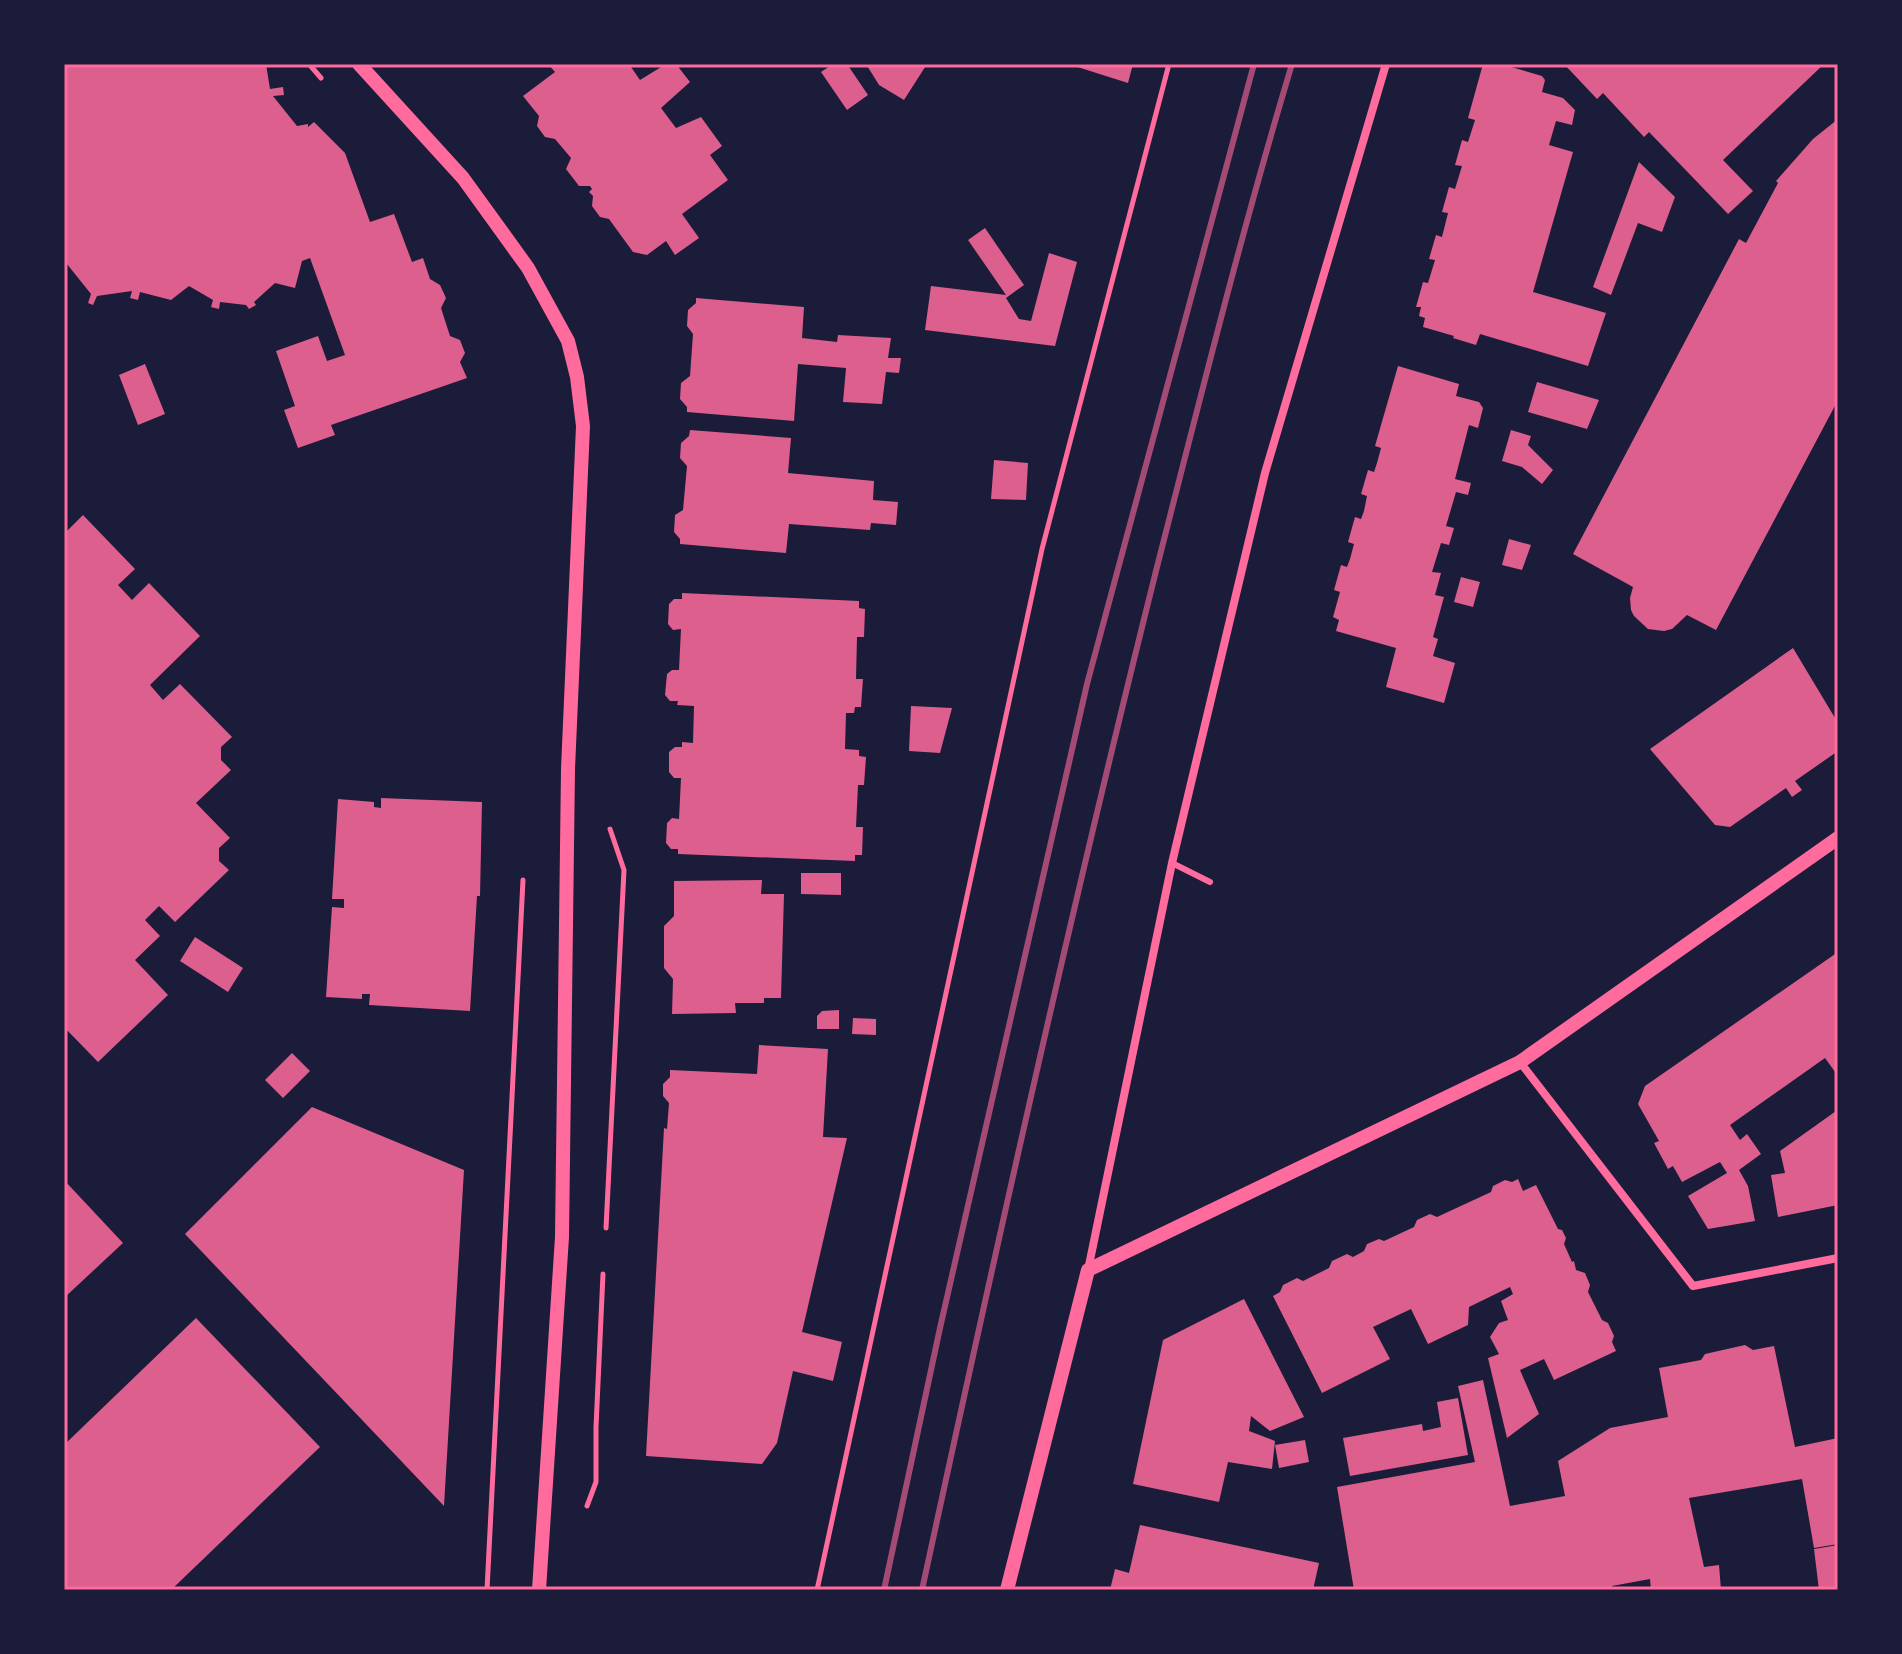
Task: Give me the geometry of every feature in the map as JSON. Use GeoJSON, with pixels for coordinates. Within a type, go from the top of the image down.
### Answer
{"type":"FeatureCollection","features":[{"type":"Feature","properties":{"kind":"street"},"geometry":{"type":"LineString","coordinates":[[359,64],[455,168],[528,268],[568,341],[581,401],[583,426],[568,769],[562,1237],[539,1590]]}},
{"type":"Feature","properties":{"kind":"street"},"geometry":{"type":"LineString","coordinates":[[1007,1590],[1088,1270],[1172,863],[1265,473],[1386,64]]}},
{"type":"Feature","properties":{"kind":"street"},"geometry":{"type":"LineString","coordinates":[[1088,1270],[1520,1062],[1838,838]]}},
{"type":"Feature","properties":{"kind":"street"},"geometry":{"type":"LineString","coordinates":[[1520,1062],[1693,1286],[1838,1258]]}},
{"type":"Feature","properties":{"kind":"lane"},"geometry":{"type":"LineString","coordinates":[[1172,863],[1210,882]]}},
{"type":"Feature","properties":{"kind":"path"},"geometry":{"type":"LineString","coordinates":[[309,64],[331,90]]}},
{"type":"Feature","properties":{"kind":"path"},"geometry":{"type":"LineString","coordinates":[[817,1590],[1042,549],[1169,64]]}},
{"type":"Feature","properties":{"kind":"path"},"geometry":{"type":"LineString","coordinates":[[487,1590],[523,874]]}},
{"type":"Feature","properties":{"kind":"building"},"geometry":{"type":"Polygon","coordinates":[[[64,64],[266,64],[270,89],[283,87],[284,95],[273,96],[297,126],[308,124],[308,127],[314,122],[345,153],[370,222],[394,214],[412,262],[423,258],[430,279],[440,285],[446,298],[441,308],[450,336],[460,340],[465,353],[460,362],[467,378],[331,425],[335,435],[298,448],[284,410],[295,406],[276,351],[318,336],[327,361],[345,355],[310,258],[302,261],[295,288],[275,283],[249,309],[246,305],[220,302],[219,309],[211,307],[213,300],[189,286],[171,300],[140,292],[138,300],[130,298],[132,291],[97,296],[93,305],[88,303],[91,294],[67,264],[64,270],[64,64]]]}},
{"type":"Feature","properties":{"kind":"building"},"geometry":{"type":"Polygon","coordinates":[[[548,64],[629,64],[640,80],[666,64],[676,64],[690,82],[661,108],[676,128],[701,117],[722,146],[710,155],[728,180],[682,214],[699,238],[675,255],[666,241],[647,255],[633,252],[609,219],[600,217],[592,206],[593,196],[589,192],[592,189],[590,186],[579,186],[566,169],[571,158],[555,139],[545,137],[537,126],[539,116],[523,96],[555,72],[548,64]]]}},
{"type":"Feature","properties":{"kind":"building"},"geometry":{"type":"Polygon","coordinates":[[[833,64],[847,64],[868,95],[847,110],[821,72],[833,64]]]}},
{"type":"Feature","properties":{"kind":"building"},"geometry":{"type":"Polygon","coordinates":[[[866,64],[927,64],[904,100],[879,85],[866,64]]]}},
{"type":"Feature","properties":{"kind":"building"},"geometry":{"type":"Polygon","coordinates":[[[1068,64],[1133,64],[1128,83],[1068,64]]]}},
{"type":"Feature","properties":{"kind":"building"},"geometry":{"type":"Polygon","coordinates":[[[1483,64],[1501,64],[1542,76],[1545,80],[1542,92],[1563,98],[1575,110],[1572,125],[1556,121],[1549,145],[1573,152],[1533,292],[1606,313],[1588,366],[1480,334],[1476,345],[1423,327],[1425,318],[1419,316],[1421,307],[1416,307],[1423,282],[1428,283],[1435,260],[1429,259],[1436,235],[1442,237],[1448,213],[1442,212],[1449,187],[1455,189],[1462,166],[1455,165],[1462,140],[1468,142],[1475,120],[1468,118],[1483,64]]]}},
{"type":"Feature","properties":{"kind":"building"},"geometry":{"type":"Polygon","coordinates":[[[1564,64],[1824,64],[1723,160],[1753,191],[1728,214],[1649,132],[1644,137],[1603,93],[1597,99],[1564,64]]]}},
{"type":"Feature","properties":{"kind":"building"},"geometry":{"type":"Polygon","coordinates":[[[1838,119],[1838,400],[1716,630],[1687,615],[1672,629],[1648,629],[1631,610],[1633,587],[1573,554],[1739,239],[1746,243],[1778,183],[1776,181],[1813,139],[1838,119]]]}},
{"type":"Feature","properties":{"kind":"building"},"geometry":{"type":"Polygon","coordinates":[[[1639,162],[1675,197],[1662,232],[1638,223],[1611,295],[1593,287],[1639,162]]]}},
{"type":"Feature","properties":{"kind":"building"},"geometry":{"type":"Polygon","coordinates":[[[985,228],[1024,285],[1006,298],[1019,319],[1031,321],[1049,253],[1077,262],[1055,346],[925,330],[931,286],[1006,295],[968,240],[985,228]]]}},
{"type":"Feature","properties":{"kind":"building"},"geometry":{"type":"Polygon","coordinates":[[[696,298],[804,307],[802,338],[837,342],[838,335],[891,338],[888,358],[901,358],[899,373],[886,372],[882,404],[843,402],[846,368],[798,364],[794,421],[687,412],[680,399],[681,383],[690,376],[693,334],[687,326],[688,310],[696,303],[696,298]]]}},
{"type":"Feature","properties":{"kind":"building"},"geometry":{"type":"Polygon","coordinates":[[[145,364],[165,414],[138,425],[119,375],[145,364]]]}},
{"type":"Feature","properties":{"kind":"building"},"geometry":{"type":"Polygon","coordinates":[[[1398,366],[1459,384],[1456,396],[1479,402],[1483,408],[1478,428],[1469,425],[1455,479],[1471,483],[1468,495],[1456,492],[1446,526],[1454,528],[1449,545],[1441,543],[1432,572],[1441,573],[1435,595],[1444,597],[1433,637],[1438,639],[1433,656],[1455,663],[1444,703],[1386,687],[1396,648],[1336,631],[1339,620],[1333,617],[1340,592],[1334,590],[1341,565],[1347,567],[1350,559],[1354,544],[1348,542],[1355,517],[1361,519],[1364,511],[1367,496],[1361,494],[1368,470],[1374,472],[1377,463],[1381,448],[1375,446],[1398,366]]]}},
{"type":"Feature","properties":{"kind":"building"},"geometry":{"type":"Polygon","coordinates":[[[1537,382],[1599,400],[1587,429],[1528,412],[1537,382]]]}},
{"type":"Feature","properties":{"kind":"building"},"geometry":{"type":"Polygon","coordinates":[[[690,430],[791,438],[788,473],[874,481],[873,500],[898,502],[896,525],[871,523],[870,530],[789,524],[786,553],[680,544],[674,532],[675,515],[683,510],[687,466],[680,458],[681,443],[689,436],[690,430]]]}},
{"type":"Feature","properties":{"kind":"building"},"geometry":{"type":"Polygon","coordinates":[[[1511,430],[1531,436],[1528,445],[1553,470],[1542,484],[1522,467],[1502,461],[1511,430]]]}},
{"type":"Feature","properties":{"kind":"building"},"geometry":{"type":"Polygon","coordinates":[[[994,460],[1028,463],[1026,500],[991,499],[994,460]]]}},
{"type":"Feature","properties":{"kind":"building"},"geometry":{"type":"Polygon","coordinates":[[[83,515],[135,569],[118,585],[132,600],[149,583],[200,636],[150,685],[163,700],[180,684],[232,737],[221,747],[221,760],[231,770],[196,803],[230,838],[219,848],[219,861],[229,870],[175,922],[159,906],[145,920],[160,936],[135,960],[168,995],[98,1062],[64,1027],[64,534],[83,515]]]}},
{"type":"Feature","properties":{"kind":"building"},"geometry":{"type":"Polygon","coordinates":[[[1509,539],[1531,545],[1522,570],[1502,565],[1509,539]]]}},
{"type":"Feature","properties":{"kind":"building"},"geometry":{"type":"Polygon","coordinates":[[[1461,577],[1480,582],[1473,607],[1454,602],[1461,577]]]}},
{"type":"Feature","properties":{"kind":"building"},"geometry":{"type":"Polygon","coordinates":[[[682,593],[859,601],[859,608],[865,609],[864,637],[857,637],[856,679],[863,679],[861,707],[855,707],[854,713],[846,713],[845,749],[859,750],[859,756],[866,757],[864,785],[858,785],[856,827],[863,827],[862,855],[855,855],[855,861],[678,854],[678,849],[671,849],[666,843],[667,823],[672,818],[679,819],[681,778],[674,778],[669,772],[669,752],[675,747],[682,747],[682,742],[693,743],[694,706],[677,705],[678,701],[670,701],[665,695],[667,674],[679,670],[681,629],[673,630],[668,624],[669,604],[674,599],[682,599],[682,593]]]}},
{"type":"Feature","properties":{"kind":"building"},"geometry":{"type":"Polygon","coordinates":[[[1793,648],[1838,723],[1838,751],[1795,781],[1802,790],[1792,797],[1786,788],[1730,827],[1715,825],[1650,749],[1793,648]]]}},
{"type":"Feature","properties":{"kind":"building"},"geometry":{"type":"Polygon","coordinates":[[[911,706],[952,708],[940,753],[909,751],[911,706]]]}},
{"type":"Feature","properties":{"kind":"building"},"geometry":{"type":"Polygon","coordinates":[[[381,798],[482,802],[480,896],[477,896],[470,1011],[369,1005],[370,994],[362,994],[362,999],[326,997],[332,907],[344,908],[344,899],[332,899],[338,799],[374,802],[374,807],[381,808],[381,798]]]}},
{"type":"Feature","properties":{"kind":"building"},"geometry":{"type":"Polygon","coordinates":[[[801,873],[841,873],[841,895],[801,894],[801,873]]]}},
{"type":"Feature","properties":{"kind":"building"},"geometry":{"type":"Polygon","coordinates":[[[762,880],[761,894],[784,894],[781,998],[764,998],[764,1003],[735,1003],[736,1013],[672,1014],[673,979],[664,968],[664,926],[674,916],[674,881],[762,880]]]}},
{"type":"Feature","properties":{"kind":"building"},"geometry":{"type":"Polygon","coordinates":[[[195,937],[243,968],[228,992],[180,961],[195,937]]]}},
{"type":"Feature","properties":{"kind":"building"},"geometry":{"type":"Polygon","coordinates":[[[1838,952],[1838,1076],[1825,1058],[1730,1125],[1740,1140],[1747,1134],[1761,1154],[1739,1170],[1748,1186],[1755,1221],[1708,1229],[1688,1196],[1727,1173],[1720,1162],[1682,1182],[1673,1166],[1668,1169],[1654,1143],[1659,1141],[1638,1104],[1645,1086],[1838,952]]]}},
{"type":"Feature","properties":{"kind":"building"},"geometry":{"type":"Polygon","coordinates":[[[839,1010],[839,1029],[817,1029],[817,1016],[822,1011],[839,1010]]]}},
{"type":"Feature","properties":{"kind":"building"},"geometry":{"type":"Polygon","coordinates":[[[853,1018],[876,1019],[876,1035],[852,1034],[853,1018]]]}},
{"type":"Feature","properties":{"kind":"building"},"geometry":{"type":"Polygon","coordinates":[[[759,1045],[828,1049],[823,1137],[847,1138],[802,1332],[842,1342],[833,1381],[793,1371],[777,1443],[762,1464],[646,1456],[664,1128],[667,1129],[669,1103],[663,1096],[663,1084],[670,1077],[670,1070],[757,1074],[759,1045]]]}},
{"type":"Feature","properties":{"kind":"building"},"geometry":{"type":"Polygon","coordinates":[[[292,1053],[310,1071],[283,1098],[265,1080],[292,1053]]]}},
{"type":"Feature","properties":{"kind":"building"},"geometry":{"type":"Polygon","coordinates":[[[312,1107],[464,1170],[444,1506],[185,1234],[312,1107]]]}},
{"type":"Feature","properties":{"kind":"building"},"geometry":{"type":"Polygon","coordinates":[[[1836,1111],[1838,1205],[1778,1217],[1771,1175],[1785,1173],[1780,1151],[1836,1111]]]}},
{"type":"Feature","properties":{"kind":"building"},"geometry":{"type":"Polygon","coordinates":[[[1518,1179],[1523,1191],[1536,1185],[1558,1229],[1562,1230],[1572,1262],[1576,1270],[1585,1273],[1590,1285],[1588,1292],[1614,1336],[1612,1342],[1616,1351],[1554,1380],[1544,1359],[1520,1370],[1539,1414],[1507,1438],[1488,1358],[1499,1354],[1490,1337],[1499,1323],[1508,1320],[1501,1301],[1513,1294],[1510,1287],[1469,1307],[1468,1325],[1428,1344],[1411,1309],[1373,1327],[1390,1359],[1322,1393],[1273,1296],[1280,1292],[1283,1285],[1297,1278],[1303,1281],[1329,1268],[1332,1261],[1347,1254],[1353,1257],[1364,1251],[1367,1244],[1379,1239],[1384,1241],[1414,1227],[1417,1220],[1430,1214],[1437,1217],[1491,1192],[1493,1186],[1505,1180],[1512,1182],[1518,1179]]]}},
{"type":"Feature","properties":{"kind":"building"},"geometry":{"type":"Polygon","coordinates":[[[64,1180],[123,1243],[64,1298],[64,1180]]]}},
{"type":"Feature","properties":{"kind":"building"},"geometry":{"type":"Polygon","coordinates":[[[1244,1299],[1304,1417],[1270,1431],[1251,1416],[1249,1431],[1275,1441],[1272,1469],[1228,1462],[1219,1502],[1133,1484],[1163,1340],[1244,1299]]]}},
{"type":"Feature","properties":{"kind":"building"},"geometry":{"type":"Polygon","coordinates":[[[196,1318],[320,1447],[171,1590],[64,1590],[64,1445],[196,1318]]]}},
{"type":"Feature","properties":{"kind":"building"},"geometry":{"type":"Polygon","coordinates":[[[1745,1345],[1753,1350],[1774,1346],[1795,1447],[1838,1438],[1838,1544],[1814,1548],[1802,1479],[1689,1498],[1704,1567],[1719,1565],[1721,1590],[1651,1590],[1650,1579],[1612,1586],[1612,1590],[1354,1590],[1337,1487],[1475,1462],[1458,1386],[1483,1380],[1510,1506],[1565,1496],[1558,1461],[1610,1428],[1668,1417],[1659,1368],[1701,1360],[1705,1354],[1745,1345]]]}},
{"type":"Feature","properties":{"kind":"building"},"geometry":{"type":"Polygon","coordinates":[[[1458,1398],[1468,1455],[1350,1476],[1343,1438],[1422,1424],[1423,1431],[1441,1427],[1437,1402],[1458,1398]]]}},
{"type":"Feature","properties":{"kind":"building"},"geometry":{"type":"Polygon","coordinates":[[[1305,1440],[1309,1462],[1279,1468],[1275,1445],[1305,1440]]]}},
{"type":"Feature","properties":{"kind":"building"},"geometry":{"type":"Polygon","coordinates":[[[1140,1525],[1319,1563],[1313,1590],[1110,1590],[1115,1569],[1129,1573],[1140,1525]]]}},
{"type":"Feature","properties":{"kind":"building"},"geometry":{"type":"Polygon","coordinates":[[[1838,1545],[1838,1590],[1819,1590],[1814,1549],[1838,1545]]]}},
{"type":"Feature","properties":{"kind":"railway"},"geometry":{"type":"LineString","coordinates":[[884,1590],[940,1328],[1087,684],[1254,64]]}},
{"type":"Feature","properties":{"kind":"railway"},"geometry":{"type":"LineString","coordinates":[[922,1590],[1035,1077],[1126,694],[1222,315],[1292,64]]}}]}
